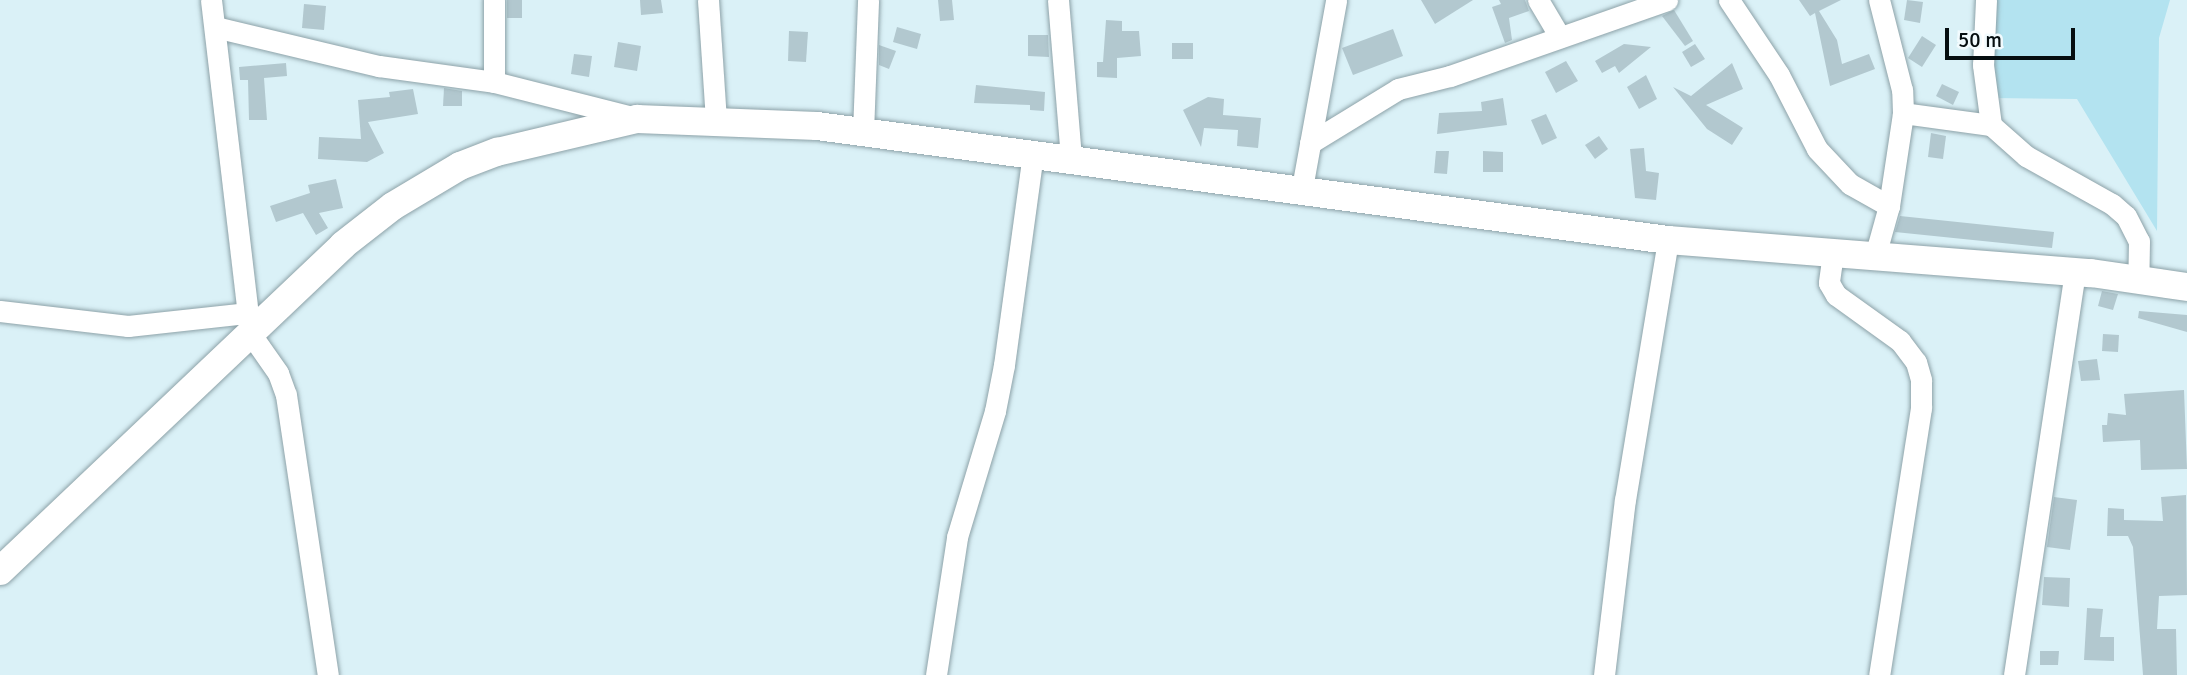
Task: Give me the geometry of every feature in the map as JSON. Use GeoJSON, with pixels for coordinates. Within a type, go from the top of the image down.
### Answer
{"type":"FeatureCollection","features":[{"type":"Feature","properties":{"kind":"street"},"geometry":{"type":"LineString","coordinates":[[211,0],[249,323],[278,373],[286,395],[328,675]]}},
{"type":"Feature","properties":{"kind":"street"},"geometry":{"type":"LineString","coordinates":[[494,82],[495,0]]}},
{"type":"Feature","properties":{"kind":"street"},"geometry":{"type":"LineString","coordinates":[[708,0],[716,120]]}},
{"type":"Feature","properties":{"kind":"street"},"geometry":{"type":"LineString","coordinates":[[863,132],[869,0]]}},
{"type":"Feature","properties":{"kind":"street"},"geometry":{"type":"LineString","coordinates":[[1058,0],[1071,158]]}},
{"type":"Feature","properties":{"kind":"street"},"geometry":{"type":"LineString","coordinates":[[1302,188],[1336,0]]}},
{"type":"Feature","properties":{"kind":"street"},"geometry":{"type":"LineString","coordinates":[[1538,0],[1560,37]]}},
{"type":"Feature","properties":{"kind":"street"},"geometry":{"type":"LineString","coordinates":[[1310,143],[1398,89],[1667,0]]}},
{"type":"Feature","properties":{"kind":"street"},"geometry":{"type":"LineString","coordinates":[[1729,0],[1779,75],[1817,149],[1850,184],[1889,206]]}},
{"type":"Feature","properties":{"kind":"street"},"geometry":{"type":"LineString","coordinates":[[1875,256],[1889,206],[1903,113],[1900,80],[1879,0]]}},
{"type":"Feature","properties":{"kind":"street"},"geometry":{"type":"LineString","coordinates":[[1986,0],[1983,65],[1991,125]]}},
{"type":"Feature","properties":{"kind":"street"},"geometry":{"type":"LineString","coordinates":[[215,27],[379,66],[494,82],[637,119]]}},
{"type":"Feature","properties":{"kind":"street"},"geometry":{"type":"LineString","coordinates":[[1903,113],[1991,125],[2026,156],[2112,204],[2126,216],[2139,241],[2138,280]]}},
{"type":"Feature","properties":{"kind":"street"},"geometry":{"type":"LineString","coordinates":[[0,571],[249,323],[393,206],[460,166],[539,140],[637,119],[716,120],[863,132],[1302,188],[1668,240],[2075,272],[2187,287]]}},
{"type":"Feature","properties":{"kind":"street"},"geometry":{"type":"LineString","coordinates":[[936,675],[957,537],[995,411],[1004,365],[1033,154]]}},
{"type":"Feature","properties":{"kind":"street"},"geometry":{"type":"LineString","coordinates":[[1604,675],[1625,500],[1668,240]]}},
{"type":"Feature","properties":{"kind":"street"},"geometry":{"type":"LineString","coordinates":[[1833,253],[1829,283],[1836,295],[1900,341],[1916,362],[1921,380],[1921,408],[1879,675]]}},
{"type":"Feature","properties":{"kind":"street"},"geometry":{"type":"LineString","coordinates":[[2014,675],[2075,272]]}},
{"type":"Feature","properties":{"kind":"street"},"geometry":{"type":"LineString","coordinates":[[0,312],[128,326],[249,323]]}},
{"type":"Feature","properties":{"kind":"shaded area"},"geometry":{"type":"Polygon","coordinates":[[[1997,0],[2170,0],[2159,38],[2157,231],[2077,99],[1992,98],[1991,39],[1997,0]]]}},
{"type":"Feature","properties":{"kind":"building"},"geometry":{"type":"Polygon","coordinates":[[[507,0],[522,0],[522,18],[507,18],[507,0]]]}},
{"type":"Feature","properties":{"kind":"building"},"geometry":{"type":"Polygon","coordinates":[[[640,0],[661,0],[663,13],[641,15],[640,0]]]}},
{"type":"Feature","properties":{"kind":"building"},"geometry":{"type":"Polygon","coordinates":[[[938,0],[952,0],[954,20],[940,21],[938,0]]]}},
{"type":"Feature","properties":{"kind":"building"},"geometry":{"type":"Polygon","coordinates":[[[1421,0],[1473,0],[1435,24],[1421,0]]]}},
{"type":"Feature","properties":{"kind":"building"},"geometry":{"type":"Polygon","coordinates":[[[1499,0],[1525,0],[1529,11],[1509,18],[1512,40],[1505,43],[1492,7],[1501,4],[1499,0]]]}},
{"type":"Feature","properties":{"kind":"building"},"geometry":{"type":"Polygon","coordinates":[[[1799,0],[1841,0],[1819,11],[1837,40],[1842,64],[1869,54],[1875,69],[1830,86],[1815,13],[1810,16],[1799,0]]]}},
{"type":"Feature","properties":{"kind":"building"},"geometry":{"type":"Polygon","coordinates":[[[1907,0],[1923,2],[1920,23],[1904,20],[1907,0]]]}},
{"type":"Feature","properties":{"kind":"building"},"geometry":{"type":"Polygon","coordinates":[[[304,4],[326,6],[324,30],[302,28],[304,4]]]}},
{"type":"Feature","properties":{"kind":"building"},"geometry":{"type":"Polygon","coordinates":[[[1674,10],[1693,41],[1685,46],[1662,16],[1674,10]]]}},
{"type":"Feature","properties":{"kind":"building"},"geometry":{"type":"Polygon","coordinates":[[[1106,20],[1122,21],[1122,31],[1139,31],[1141,56],[1117,58],[1117,78],[1097,77],[1097,62],[1103,62],[1106,20]]]}},
{"type":"Feature","properties":{"kind":"building"},"geometry":{"type":"Polygon","coordinates":[[[897,27],[921,34],[917,49],[893,42],[897,27]]]}},
{"type":"Feature","properties":{"kind":"building"},"geometry":{"type":"Polygon","coordinates":[[[1393,29],[1403,56],[1353,75],[1342,48],[1393,29]]]}},
{"type":"Feature","properties":{"kind":"building"},"geometry":{"type":"Polygon","coordinates":[[[789,31],[808,32],[806,62],[788,61],[789,31]]]}},
{"type":"Feature","properties":{"kind":"building"},"geometry":{"type":"Polygon","coordinates":[[[1028,35],[1048,35],[1049,57],[1028,56],[1028,35]]]}},
{"type":"Feature","properties":{"kind":"building"},"geometry":{"type":"Polygon","coordinates":[[[1922,36],[1936,45],[1922,67],[1908,58],[1922,36]]]}},
{"type":"Feature","properties":{"kind":"building"},"geometry":{"type":"Polygon","coordinates":[[[618,42],[641,46],[637,71],[614,67],[618,42]]]}},
{"type":"Feature","properties":{"kind":"building"},"geometry":{"type":"Polygon","coordinates":[[[1172,43],[1193,43],[1193,59],[1172,59],[1172,43]]]}},
{"type":"Feature","properties":{"kind":"building"},"geometry":{"type":"Polygon","coordinates":[[[1624,44],[1651,47],[1619,73],[1615,66],[1602,73],[1595,61],[1624,44]]]}},
{"type":"Feature","properties":{"kind":"building"},"geometry":{"type":"Polygon","coordinates":[[[1695,44],[1705,59],[1691,67],[1682,52],[1695,44]]]}},
{"type":"Feature","properties":{"kind":"building"},"geometry":{"type":"Polygon","coordinates":[[[879,45],[896,51],[889,69],[879,65],[879,45]]]}},
{"type":"Feature","properties":{"kind":"building"},"geometry":{"type":"Polygon","coordinates":[[[574,54],[592,56],[589,77],[571,74],[574,54]]]}},
{"type":"Feature","properties":{"kind":"building"},"geometry":{"type":"Polygon","coordinates":[[[1566,61],[1578,81],[1556,93],[1545,72],[1566,61]]]}},
{"type":"Feature","properties":{"kind":"building"},"geometry":{"type":"Polygon","coordinates":[[[286,63],[287,76],[264,78],[267,120],[249,120],[248,80],[240,80],[239,67],[286,63]]]}},
{"type":"Feature","properties":{"kind":"building"},"geometry":{"type":"Polygon","coordinates":[[[1732,63],[1743,89],[1706,105],[1743,128],[1732,145],[1707,129],[1673,87],[1691,96],[1732,63]]]}},
{"type":"Feature","properties":{"kind":"building"},"geometry":{"type":"Polygon","coordinates":[[[1646,75],[1657,99],[1639,109],[1627,87],[1646,75]]]}},
{"type":"Feature","properties":{"kind":"building"},"geometry":{"type":"Polygon","coordinates":[[[1942,84],[1959,92],[1953,105],[1936,96],[1942,84]]]}},
{"type":"Feature","properties":{"kind":"building"},"geometry":{"type":"Polygon","coordinates":[[[976,85],[1045,92],[1044,111],[1030,110],[1030,105],[974,103],[976,85]]]}},
{"type":"Feature","properties":{"kind":"building"},"geometry":{"type":"Polygon","coordinates":[[[444,88],[462,91],[462,106],[443,106],[444,88]]]}},
{"type":"Feature","properties":{"kind":"building"},"geometry":{"type":"Polygon","coordinates":[[[413,89],[418,114],[368,122],[384,153],[367,162],[318,159],[319,137],[361,139],[358,100],[390,97],[389,92],[413,89]]]}},
{"type":"Feature","properties":{"kind":"building"},"geometry":{"type":"Polygon","coordinates":[[[1208,97],[1224,99],[1223,115],[1261,118],[1258,148],[1237,146],[1238,130],[1204,128],[1201,147],[1183,110],[1208,97]]]}},
{"type":"Feature","properties":{"kind":"building"},"geometry":{"type":"Polygon","coordinates":[[[1503,98],[1507,125],[1437,134],[1439,113],[1482,111],[1481,102],[1503,98]]]}},
{"type":"Feature","properties":{"kind":"building"},"geometry":{"type":"Polygon","coordinates":[[[1546,114],[1557,138],[1542,145],[1531,120],[1546,114]]]}},
{"type":"Feature","properties":{"kind":"building"},"geometry":{"type":"Polygon","coordinates":[[[1931,133],[1946,136],[1943,159],[1928,157],[1931,133]]]}},
{"type":"Feature","properties":{"kind":"building"},"geometry":{"type":"Polygon","coordinates":[[[1599,136],[1608,149],[1595,159],[1585,145],[1599,136]]]}},
{"type":"Feature","properties":{"kind":"building"},"geometry":{"type":"Polygon","coordinates":[[[1644,148],[1646,171],[1659,173],[1656,200],[1635,198],[1630,149],[1644,148]]]}},
{"type":"Feature","properties":{"kind":"building"},"geometry":{"type":"Polygon","coordinates":[[[1436,151],[1449,151],[1447,174],[1434,173],[1436,151]]]}},
{"type":"Feature","properties":{"kind":"building"},"geometry":{"type":"Polygon","coordinates":[[[1483,151],[1503,152],[1503,172],[1483,172],[1483,151]]]}},
{"type":"Feature","properties":{"kind":"building"},"geometry":{"type":"Polygon","coordinates":[[[336,179],[343,208],[319,213],[328,228],[316,235],[303,213],[276,222],[270,206],[310,193],[308,185],[336,179]]]}},
{"type":"Feature","properties":{"kind":"building"},"geometry":{"type":"Polygon","coordinates":[[[1900,216],[2054,232],[2052,248],[1895,232],[1900,216]]]}},
{"type":"Feature","properties":{"kind":"building"},"geometry":{"type":"Polygon","coordinates":[[[2102,291],[2118,294],[2113,310],[2098,306],[2102,291]]]}},
{"type":"Feature","properties":{"kind":"building"},"geometry":{"type":"Polygon","coordinates":[[[2139,311],[2187,315],[2187,332],[2138,318],[2139,311]]]}},
{"type":"Feature","properties":{"kind":"building"},"geometry":{"type":"Polygon","coordinates":[[[2103,334],[2119,335],[2118,352],[2102,351],[2103,334]]]}},
{"type":"Feature","properties":{"kind":"building"},"geometry":{"type":"Polygon","coordinates":[[[2097,359],[2100,380],[2081,381],[2078,361],[2097,359]]]}},
{"type":"Feature","properties":{"kind":"building"},"geometry":{"type":"Polygon","coordinates":[[[2184,390],[2187,469],[2141,470],[2140,440],[2103,442],[2102,425],[2107,425],[2108,413],[2126,415],[2124,394],[2184,390]]]}},
{"type":"Feature","properties":{"kind":"building"},"geometry":{"type":"Polygon","coordinates":[[[2186,495],[2187,595],[2159,596],[2157,629],[2176,629],[2177,675],[2143,675],[2133,547],[2128,536],[2107,536],[2108,508],[2124,509],[2124,520],[2163,521],[2161,497],[2186,495]]]}},
{"type":"Feature","properties":{"kind":"building"},"geometry":{"type":"Polygon","coordinates":[[[2054,497],[2077,500],[2070,550],[2047,547],[2054,497]]]}},
{"type":"Feature","properties":{"kind":"building"},"geometry":{"type":"Polygon","coordinates":[[[2044,577],[2070,578],[2069,607],[2042,605],[2044,577]]]}},
{"type":"Feature","properties":{"kind":"building"},"geometry":{"type":"Polygon","coordinates":[[[2087,608],[2103,609],[2100,637],[2114,637],[2114,661],[2084,660],[2087,608]]]}},
{"type":"Feature","properties":{"kind":"building"},"geometry":{"type":"Polygon","coordinates":[[[2040,651],[2059,651],[2058,665],[2040,665],[2040,651]]]}}]}
